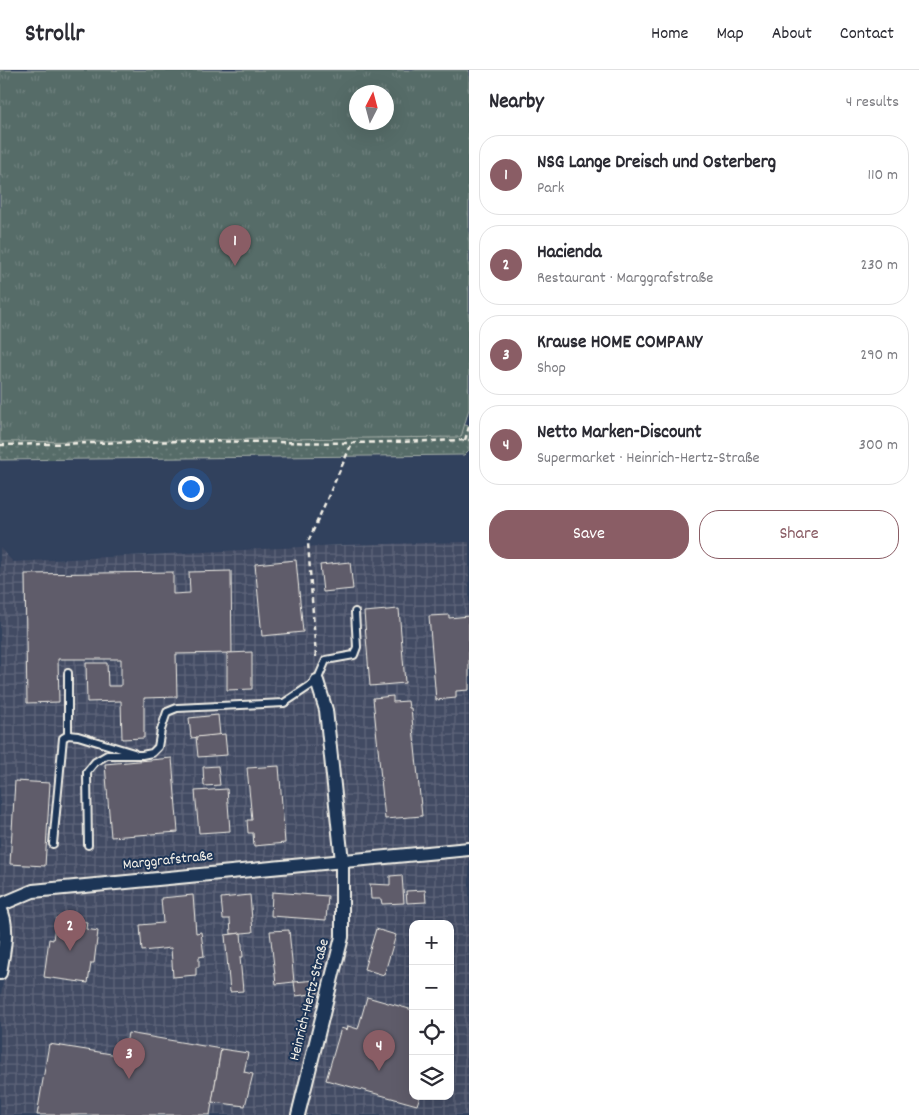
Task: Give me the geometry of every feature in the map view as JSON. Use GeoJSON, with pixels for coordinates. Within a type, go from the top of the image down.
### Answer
{"type":"FeatureCollection","features":[{"type":"Feature","properties":{"kind":"street"},"geometry":{"type":"LineString","coordinates":[[317,681],[326,710],[342,860]]}},
{"type":"Feature","properties":{"kind":"street","name":"Marggrafstraße"},"geometry":{"type":"LineString","coordinates":[[0,907],[33,891],[469,849]]}},
{"type":"Feature","properties":{"kind":"street","name":"Heinrich-Hertz-Straße"},"geometry":{"type":"LineString","coordinates":[[298,1115],[342,937],[342,860]]}},
{"type":"Feature","properties":{"kind":"street"},"geometry":{"type":"LineString","coordinates":[[0,907],[4,918],[5,932],[0,973]]}},
{"type":"Feature","properties":{"kind":"lane"},"geometry":{"type":"LineString","coordinates":[[88,845],[87,772],[95,762],[107,755],[142,755],[152,753],[158,747],[167,712],[177,708],[284,702],[317,681],[326,660],[352,657],[356,653],[355,612]]}},
{"type":"Feature","properties":{"kind":"lane"},"geometry":{"type":"LineString","coordinates":[[68,673],[68,735]]}},
{"type":"Feature","properties":{"kind":"lane"},"geometry":{"type":"LineString","coordinates":[[53,844],[63,738],[68,735],[94,740],[142,755]]}},
{"type":"Feature","properties":{"kind":"path"},"geometry":{"type":"LineString","coordinates":[[0,445],[186,441],[352,443],[467,440],[469,427]]}},
{"type":"Feature","properties":{"kind":"path"},"geometry":{"type":"LineString","coordinates":[[317,681],[308,542],[352,443]]}},
{"type":"Feature","properties":{"kind":"shaded area"},"geometry":{"type":"Polygon","coordinates":[[[469,542],[469,1115],[0,1115],[0,1001],[8,953],[0,903],[0,548],[13,562],[341,545],[469,542]]]}},
{"type":"Feature","properties":{"kind":"green space"},"geometry":{"type":"Polygon","coordinates":[[[0,70],[469,70],[469,409],[461,437],[0,442],[0,70]]]}},
{"type":"Feature","properties":{"kind":"green space"},"geometry":{"type":"Polygon","coordinates":[[[458,423],[469,426],[469,450],[464,455],[0,460],[0,438],[458,423]]]}},
{"type":"Feature","properties":{"kind":"building"},"geometry":{"type":"Polygon","coordinates":[[[296,560],[303,632],[262,636],[255,564],[296,560]]]}},
{"type":"Feature","properties":{"kind":"building"},"geometry":{"type":"Polygon","coordinates":[[[350,562],[353,589],[323,592],[320,565],[350,562]]]}},
{"type":"Feature","properties":{"kind":"building"},"geometry":{"type":"Polygon","coordinates":[[[231,571],[232,653],[176,654],[177,697],[144,698],[144,738],[122,739],[121,701],[87,702],[86,663],[107,663],[108,686],[121,686],[121,659],[58,659],[59,702],[27,703],[25,574],[173,572],[173,594],[190,593],[189,572],[231,571]]]}},
{"type":"Feature","properties":{"kind":"building"},"geometry":{"type":"Polygon","coordinates":[[[399,609],[405,683],[370,686],[364,612],[399,609]]]}},
{"type":"Feature","properties":{"kind":"building"},"geometry":{"type":"Polygon","coordinates":[[[449,615],[449,618],[469,616],[469,690],[456,691],[456,698],[436,700],[429,616],[449,615]]]}},
{"type":"Feature","properties":{"kind":"building"},"geometry":{"type":"Polygon","coordinates":[[[252,652],[252,689],[227,690],[227,653],[252,652]]]}},
{"type":"Feature","properties":{"kind":"building"},"geometry":{"type":"Polygon","coordinates":[[[393,696],[393,702],[408,701],[409,708],[411,708],[422,816],[385,819],[373,698],[393,696]]]}},
{"type":"Feature","properties":{"kind":"building"},"geometry":{"type":"Polygon","coordinates":[[[218,715],[220,735],[191,738],[189,718],[218,715]]]}},
{"type":"Feature","properties":{"kind":"building"},"geometry":{"type":"Polygon","coordinates":[[[225,734],[227,755],[198,757],[196,737],[225,734]]]}},
{"type":"Feature","properties":{"kind":"building"},"geometry":{"type":"Polygon","coordinates":[[[172,758],[178,832],[111,837],[105,764],[172,758]]]}},
{"type":"Feature","properties":{"kind":"building"},"geometry":{"type":"Polygon","coordinates":[[[218,766],[220,785],[204,786],[203,767],[218,766]]]}},
{"type":"Feature","properties":{"kind":"building"},"geometry":{"type":"Polygon","coordinates":[[[279,766],[285,843],[254,846],[253,833],[248,833],[247,820],[252,820],[247,768],[279,766]]]}},
{"type":"Feature","properties":{"kind":"building"},"geometry":{"type":"Polygon","coordinates":[[[15,781],[50,783],[45,866],[10,864],[15,781]]]}},
{"type":"Feature","properties":{"kind":"building"},"geometry":{"type":"Polygon","coordinates":[[[227,789],[230,831],[199,833],[195,791],[227,789]]]}},
{"type":"Feature","properties":{"kind":"building"},"geometry":{"type":"Polygon","coordinates":[[[402,875],[404,903],[382,904],[381,899],[371,899],[370,884],[390,885],[390,876],[402,875]]]}},
{"type":"Feature","properties":{"kind":"building"},"geometry":{"type":"Polygon","coordinates":[[[425,890],[426,902],[407,903],[406,891],[425,890]]]}},
{"type":"Feature","properties":{"kind":"building"},"geometry":{"type":"Polygon","coordinates":[[[272,892],[328,896],[326,920],[271,916],[272,892]]]}},
{"type":"Feature","properties":{"kind":"building"},"geometry":{"type":"Polygon","coordinates":[[[193,895],[196,933],[201,932],[204,956],[199,957],[199,967],[196,967],[196,975],[173,977],[171,948],[142,951],[140,925],[163,923],[161,898],[193,895]]]}},
{"type":"Feature","properties":{"kind":"building"},"geometry":{"type":"Polygon","coordinates":[[[250,895],[253,932],[231,934],[230,919],[223,919],[221,898],[250,895]]]}},
{"type":"Feature","properties":{"kind":"building"},"geometry":{"type":"Polygon","coordinates":[[[56,918],[87,922],[86,929],[98,931],[94,963],[91,963],[88,983],[44,977],[49,939],[53,940],[56,918]]]}},
{"type":"Feature","properties":{"kind":"building"},"geometry":{"type":"Polygon","coordinates":[[[376,929],[396,935],[384,975],[364,969],[376,929]]]}},
{"type":"Feature","properties":{"kind":"building"},"geometry":{"type":"Polygon","coordinates":[[[289,930],[294,982],[276,984],[270,931],[289,930]]]}},
{"type":"Feature","properties":{"kind":"building"},"geometry":{"type":"Polygon","coordinates":[[[241,933],[243,957],[240,957],[243,991],[230,992],[225,935],[241,933]]]}},
{"type":"Feature","properties":{"kind":"building"},"geometry":{"type":"Polygon","coordinates":[[[316,980],[318,993],[296,996],[294,982],[316,980]]]}},
{"type":"Feature","properties":{"kind":"building"},"geometry":{"type":"Polygon","coordinates":[[[367,997],[409,1009],[409,1100],[419,1100],[417,1105],[326,1080],[341,1028],[347,1030],[348,1026],[358,1029],[367,997]]]}},
{"type":"Feature","properties":{"kind":"building"},"geometry":{"type":"Polygon","coordinates":[[[128,1033],[221,1049],[210,1115],[37,1115],[49,1044],[124,1056],[128,1033]]]}},
{"type":"Feature","properties":{"kind":"building"},"geometry":{"type":"Polygon","coordinates":[[[221,1049],[248,1053],[244,1072],[253,1074],[245,1106],[212,1102],[221,1049]]]}},
{"type":"Feature","properties":{"kind":"place","name":"NSG Lange Dreisch und Osterberg"},"geometry":{"type":"Point","coordinates":[235,266]}},
{"type":"Feature","properties":{"kind":"place","name":"Hacienda"},"geometry":{"type":"Point","coordinates":[70,951]}},
{"type":"Feature","properties":{"kind":"place","name":"Netto Marken-Discount"},"geometry":{"type":"Point","coordinates":[379,1071]}},
{"type":"Feature","properties":{"kind":"place","name":"Krause HOME COMPANY"},"geometry":{"type":"Point","coordinates":[129,1079]}}]}
